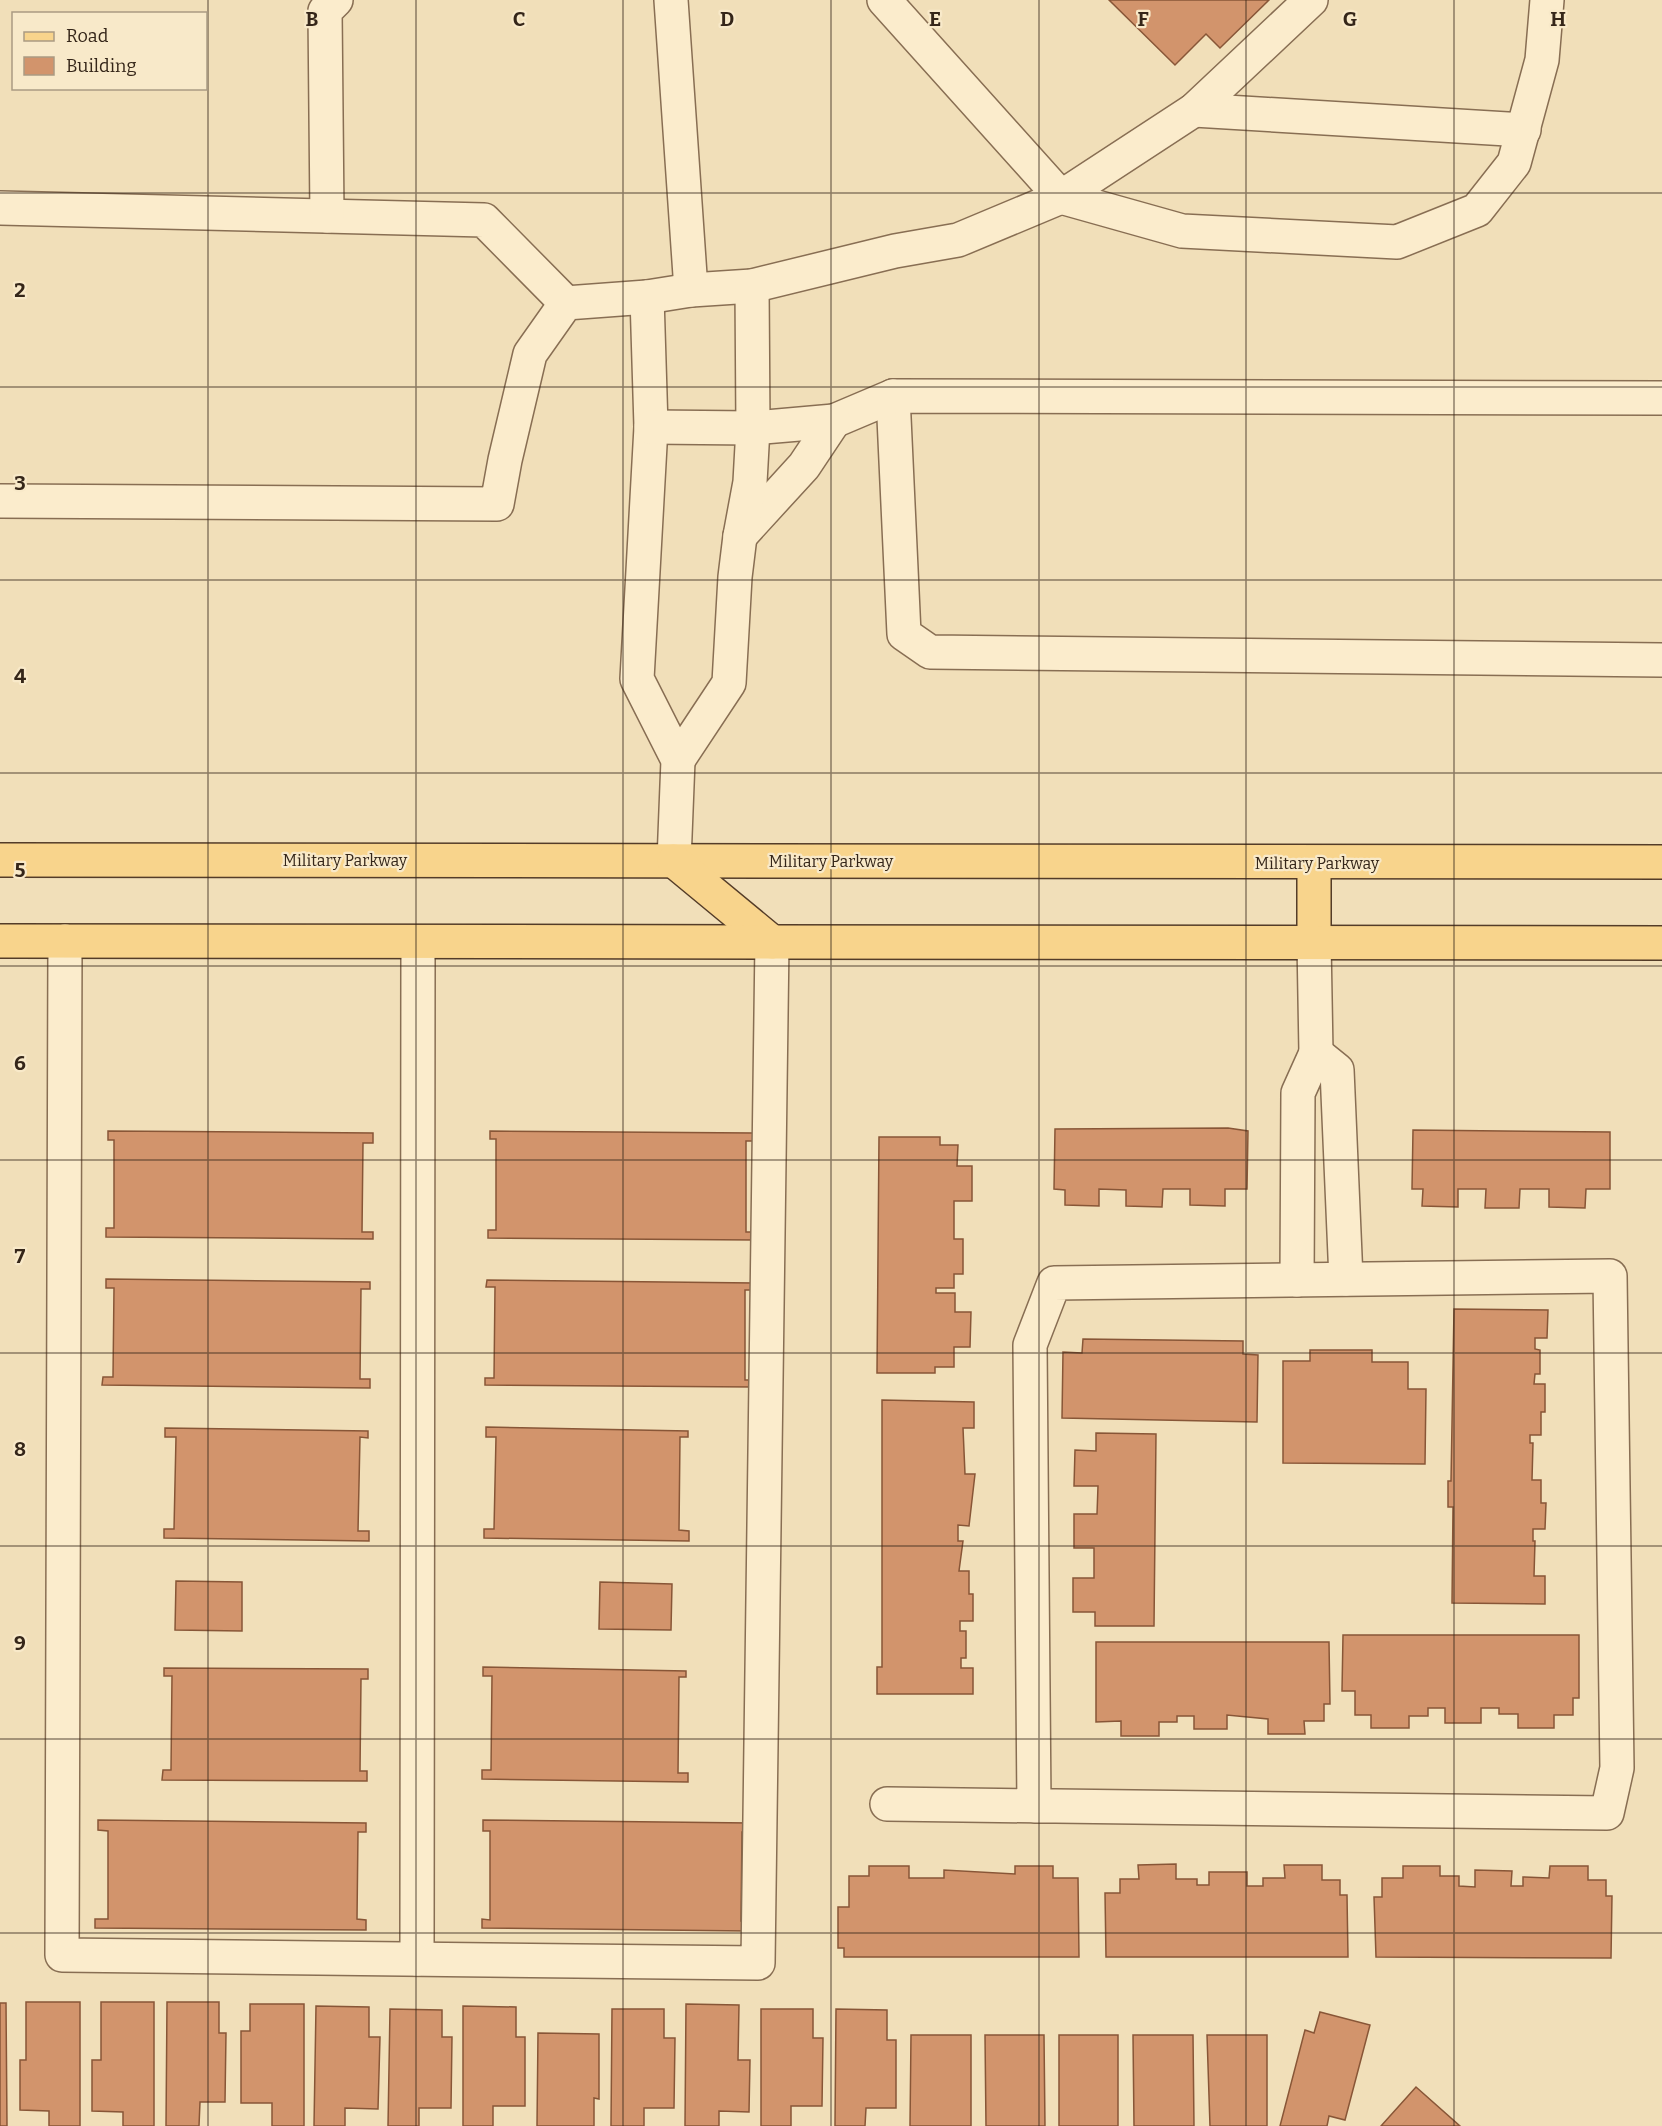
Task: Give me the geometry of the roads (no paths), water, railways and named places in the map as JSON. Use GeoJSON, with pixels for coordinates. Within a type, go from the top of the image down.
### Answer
{"type":"FeatureCollection","features":[{"type":"Feature","properties":{"kind":"main road","name":"Military Parkway"},"geometry":{"type":"LineString","coordinates":[[0,860],[1662,862]]}},
{"type":"Feature","properties":{"kind":"main road"},"geometry":{"type":"LineString","coordinates":[[674,861],[772,942]]}},
{"type":"Feature","properties":{"kind":"main road"},"geometry":{"type":"LineString","coordinates":[[1314,863],[1314,942]]}},
{"type":"Feature","properties":{"kind":"main road"},"geometry":{"type":"LineString","coordinates":[[0,941],[1662,943]]}},
{"type":"Feature","properties":{"kind":"lane"},"geometry":{"type":"LineString","coordinates":[[671,0],[691,290]]}},
{"type":"Feature","properties":{"kind":"lane"},"geometry":{"type":"LineString","coordinates":[[884,0],[1061,197],[1182,231],[1397,243],[1477,210],[1514,163],[1542,60],[1547,0]]}},
{"type":"Feature","properties":{"kind":"lane"},"geometry":{"type":"LineString","coordinates":[[0,208],[484,220],[566,303],[752,286],[895,251],[958,240],[1061,197],[1194,110],[1311,0]]}},
{"type":"Feature","properties":{"kind":"lane"},"geometry":{"type":"LineString","coordinates":[[327,216],[330,4]]}},
{"type":"Feature","properties":{"kind":"lane"},"geometry":{"type":"LineString","coordinates":[[1194,110],[1524,130]]}},
{"type":"Feature","properties":{"kind":"lane"},"geometry":{"type":"LineString","coordinates":[[678,760],[729,684],[735,577],[750,482],[753,428],[752,286]]}},
{"type":"Feature","properties":{"kind":"lane"},"geometry":{"type":"LineString","coordinates":[[647,297],[651,427],[637,680],[678,760],[674,861]]}},
{"type":"Feature","properties":{"kind":"lane"},"geometry":{"type":"LineString","coordinates":[[0,501],[498,504],[505,460],[530,354],[566,303]]}},
{"type":"Feature","properties":{"kind":"lane"},"geometry":{"type":"LineString","coordinates":[[651,427],[753,428],[834,421],[893,396],[1662,398]]}},
{"type":"Feature","properties":{"kind":"lane"},"geometry":{"type":"LineString","coordinates":[[893,396],[904,634],[930,652],[1662,660]]}},
{"type":"Feature","properties":{"kind":"lane"},"geometry":{"type":"LineString","coordinates":[[740,537],[804,466],[834,421]]}},
{"type":"Feature","properties":{"kind":"lane"},"geometry":{"type":"LineString","coordinates":[[65,941],[62,1954],[758,1963],[772,942]]}},
{"type":"Feature","properties":{"kind":"lane"},"geometry":{"type":"LineString","coordinates":[[417,1959],[418,942]]}},
{"type":"Feature","properties":{"kind":"lane"},"geometry":{"type":"LineString","coordinates":[[1297,1280],[1298,1094],[1316,1053],[1314,942]]}},
{"type":"Feature","properties":{"kind":"lane"},"geometry":{"type":"LineString","coordinates":[[1316,1053],[1337,1070],[1346,1279]]}},
{"type":"Feature","properties":{"kind":"lane"},"geometry":{"type":"LineString","coordinates":[[887,1803],[1034,1806],[1607,1813],[1617,1768],[1610,1276],[1053,1283],[1030,1345],[1034,1806]]}}]}
